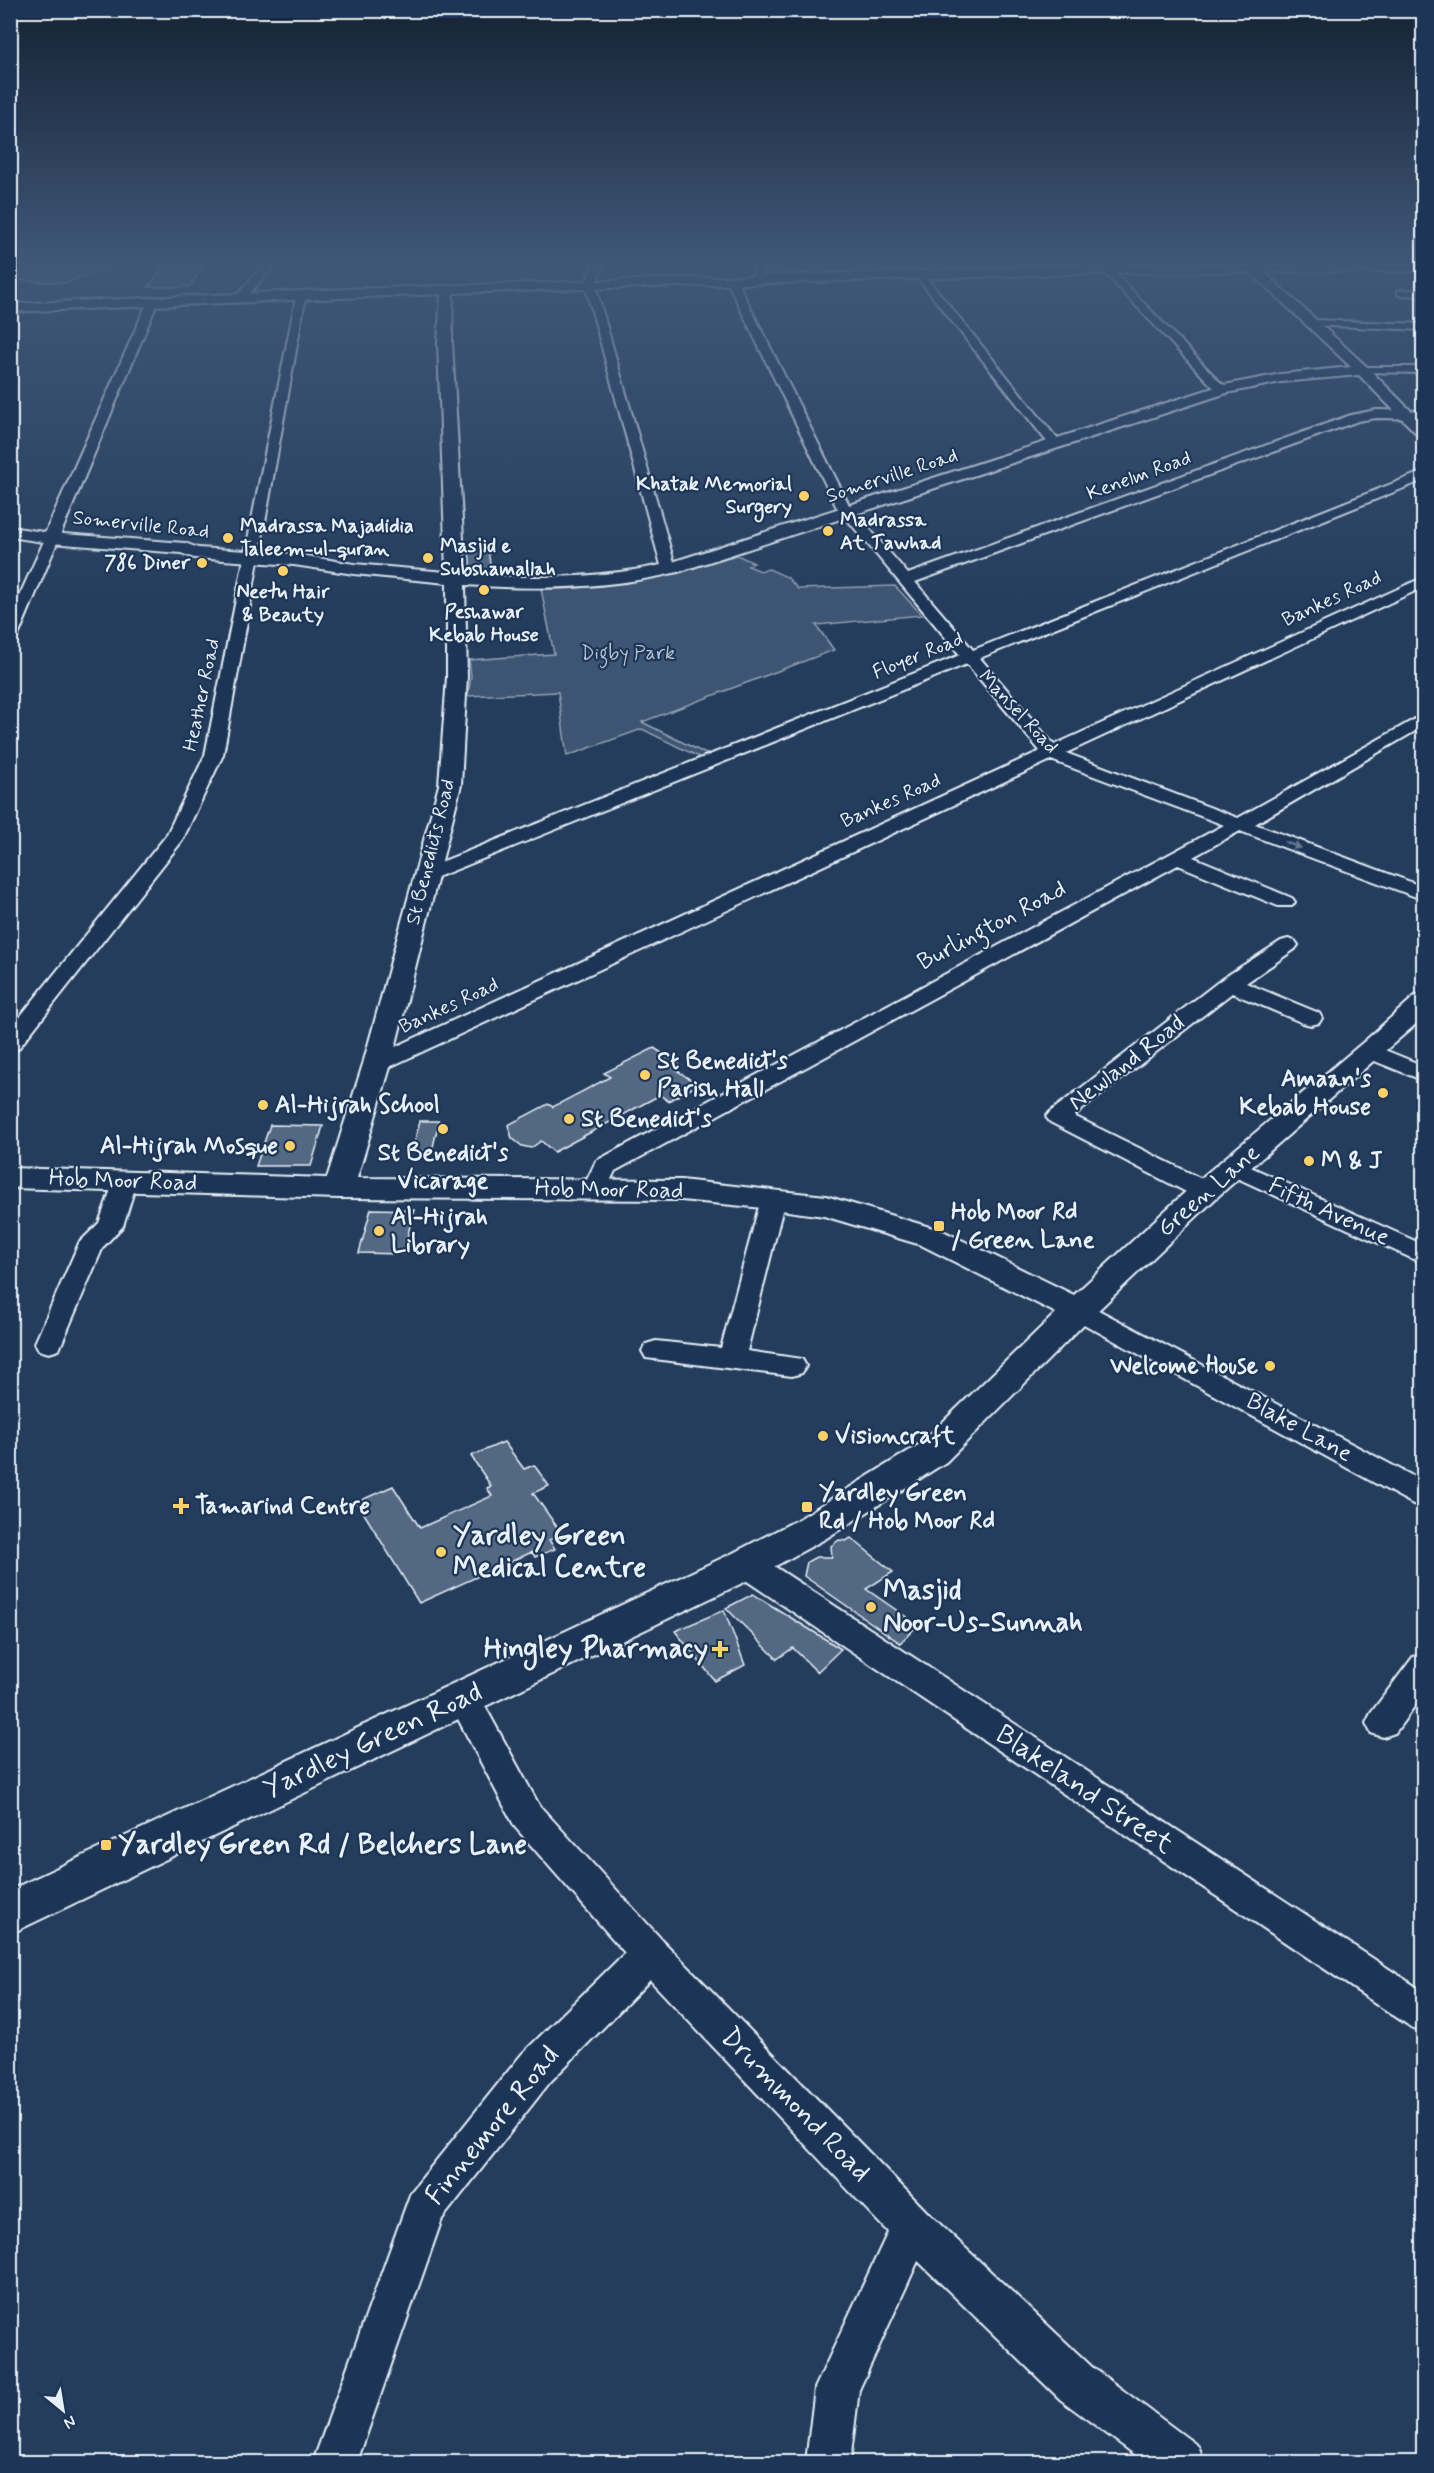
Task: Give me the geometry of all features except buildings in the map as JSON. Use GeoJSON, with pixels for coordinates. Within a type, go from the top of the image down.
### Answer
{"type":"FeatureCollection","features":[{"type":"Feature","properties":{"kind":"street"},"geometry":{"type":"LineString","coordinates":[[10,636],[118,380]]}},
{"type":"Feature","properties":{"kind":"street","name":"Heather Road"},"geometry":{"type":"LineString","coordinates":[[10,1044],[175,837],[214,754],[284,380]]}},
{"type":"Feature","properties":{"kind":"street","name":"St Benedicts Road"},"geometry":{"type":"LineString","coordinates":[[339,1188],[377,1064],[450,785],[456,677],[456,578],[447,380]]}},
{"type":"Feature","properties":{"kind":"street"},"geometry":{"type":"LineString","coordinates":[[617,380],[669,569]]}},
{"type":"Feature","properties":{"kind":"street","name":"Mansel Road"},"geometry":{"type":"LineString","coordinates":[[782,380],[848,512],[1052,754],[1424,894]]}},
{"type":"Feature","properties":{"kind":"street"},"geometry":{"type":"LineString","coordinates":[[1004,380],[1055,444]]}},
{"type":"Feature","properties":{"kind":"street"},"geometry":{"type":"LineString","coordinates":[[1213,380],[1224,389]]}},
{"type":"Feature","properties":{"kind":"street","name":"Somerville Road"},"geometry":{"type":"LineString","coordinates":[[10,532],[50,538],[185,548],[194,553],[268,557],[341,565],[354,569],[456,578],[521,582],[607,580],[669,569],[1224,389],[1269,380]]}},
{"type":"Feature","properties":{"kind":"street"},"geometry":{"type":"LineString","coordinates":[[1372,380],[1424,433]]}},
{"type":"Feature","properties":{"kind":"street","name":"Kenelm Road"},"geometry":{"type":"LineString","coordinates":[[905,580],[1355,418],[1376,414],[1424,415]]}},
{"type":"Feature","properties":{"kind":"street","name":"Floyer Road"},"geometry":{"type":"LineString","coordinates":[[428,874],[1424,475]]}},
{"type":"Feature","properties":{"kind":"street","name":"Bankes Road"},"geometry":{"type":"LineString","coordinates":[[377,1064],[1424,581]]}},
{"type":"Feature","properties":{"kind":"street","name":"Burlington Road"},"geometry":{"type":"LineString","coordinates":[[596,1188],[605,1166],[1238,824],[1424,719]]}},
{"type":"Feature","properties":{"kind":"street"},"geometry":{"type":"LineString","coordinates":[[1176,857],[1285,902]]}},
{"type":"Feature","properties":{"kind":"street"},"geometry":{"type":"LineString","coordinates":[[1230,984],[1288,945]]}},
{"type":"Feature","properties":{"kind":"street"},"geometry":{"type":"LineString","coordinates":[[1230,984],[1311,1018]]}},
{"type":"Feature","properties":{"kind":"street","name":"Newland Road"},"geometry":{"type":"LineString","coordinates":[[1205,1191],[1058,1117],[1230,984]]}},
{"type":"Feature","properties":{"kind":"street","name":"Green Lane"},"geometry":{"type":"LineString","coordinates":[[1078,1310],[1205,1191],[1235,1168],[1424,1002]]}},
{"type":"Feature","properties":{"kind":"street"},"geometry":{"type":"LineString","coordinates":[[1370,1051],[1424,1074]]}},
{"type":"Feature","properties":{"kind":"street","name":"Fifth Avenue"},"geometry":{"type":"LineString","coordinates":[[1235,1168],[1424,1256]]}},
{"type":"Feature","properties":{"kind":"street","name":"Hob Moor Road"},"geometry":{"type":"LineString","coordinates":[[10,1178],[339,1188],[681,1190],[772,1199],[826,1206],[932,1238],[1078,1310]]}},
{"type":"Feature","properties":{"kind":"street"},"geometry":{"type":"LineString","coordinates":[[49,1343],[92,1243],[110,1226],[125,1181]]}},
{"type":"Feature","properties":{"kind":"street"},"geometry":{"type":"LineString","coordinates":[[732,1358],[772,1199]]}},
{"type":"Feature","properties":{"kind":"street","name":"Blake Lane"},"geometry":{"type":"LineString","coordinates":[[1078,1310],[1424,1496]]}},
{"type":"Feature","properties":{"kind":"street","name":"Yardley Green Road"},"geometry":{"type":"LineString","coordinates":[[10,1913],[746,1564],[821,1524],[933,1453],[1078,1310]]}},
{"type":"Feature","properties":{"kind":"street"},"geometry":{"type":"LineString","coordinates":[[656,1351],[792,1366]]}},
{"type":"Feature","properties":{"kind":"street","name":"Blakeland Street"},"geometry":{"type":"LineString","coordinates":[[746,1564],[1424,2014]]}},
{"type":"Feature","properties":{"kind":"street"},"geometry":{"type":"LineString","coordinates":[[1383,1723],[1424,1667]]}},
{"type":"Feature","properties":{"kind":"street","name":"Drummond Road"},"geometry":{"type":"LineString","coordinates":[[463,1698],[527,1816],[650,1954],[912,2227],[1077,2384],[1182,2463]]}},
{"type":"Feature","properties":{"kind":"street","name":"Finnemore Road"},"geometry":{"type":"LineString","coordinates":[[335,2463],[426,2207],[536,2068],[650,1954]]}},
{"type":"Feature","properties":{"kind":"street"},"geometry":{"type":"LineString","coordinates":[[828,2463],[837,2388],[912,2227]]}},
{"type":"Feature","properties":{"kind":"green space","name":"Digby Park"},"geometry":{"type":"Polygon","coordinates":[[[737,555],[754,563],[748,566],[761,571],[769,569],[787,577],[798,589],[895,586],[922,615],[816,625],[834,650],[642,722],[708,755],[701,758],[642,729],[567,756],[558,692],[468,696],[471,676],[469,660],[554,654],[541,589],[592,587],[641,580],[737,555]]]}},
{"type":"Feature","properties":{"kind":"place","name":"Khatak Memorial Surgery"},"geometry":{"type":"Point","coordinates":[804,496]}},
{"type":"Feature","properties":{"kind":"place","name":"Madrassa At Tawhad"},"geometry":{"type":"Point","coordinates":[828,531]}},
{"type":"Feature","properties":{"kind":"place","name":"Madrassa Majadidia Taleem-ul-quran"},"geometry":{"type":"Point","coordinates":[228,538]}},
{"type":"Feature","properties":{"kind":"place","name":"Masjid e Subshamallah"},"geometry":{"type":"Point","coordinates":[428,558]}},
{"type":"Feature","properties":{"kind":"place","name":"786 Diner"},"geometry":{"type":"Point","coordinates":[202,563]}},
{"type":"Feature","properties":{"kind":"place","name":"Neetu Hair & Beauty"},"geometry":{"type":"Point","coordinates":[283,571]}},
{"type":"Feature","properties":{"kind":"place","name":"Peshawar Kebab House"},"geometry":{"type":"Point","coordinates":[484,590]}},
{"type":"Feature","properties":{"kind":"place","name":"St Benedict's Parish Hall"},"geometry":{"type":"Point","coordinates":[645,1075]}},
{"type":"Feature","properties":{"kind":"place","name":"Amaan's Kebab House"},"geometry":{"type":"Point","coordinates":[1383,1093]}},
{"type":"Feature","properties":{"kind":"place","name":"Al-Hijrah School"},"geometry":{"type":"Point","coordinates":[263,1105]}},
{"type":"Feature","properties":{"kind":"place","name":"St Benedict's"},"geometry":{"type":"Point","coordinates":[569,1119]}},
{"type":"Feature","properties":{"kind":"place","name":"St Benedict's Vicarage"},"geometry":{"type":"Point","coordinates":[443,1129]}},
{"type":"Feature","properties":{"kind":"place","name":"Al-Hijrah Mosque"},"geometry":{"type":"Point","coordinates":[290,1146]}},
{"type":"Feature","properties":{"kind":"place","name":"M & J"},"geometry":{"type":"Point","coordinates":[1309,1161]}},
{"type":"Feature","properties":{"kind":"place","name":"Hob Moor Rd / Green Lane"},"geometry":{"type":"Point","coordinates":[939,1226]}},
{"type":"Feature","properties":{"kind":"place","name":"Al-Hijrah Library"},"geometry":{"type":"Point","coordinates":[379,1231]}},
{"type":"Feature","properties":{"kind":"place","name":"Welcome House"},"geometry":{"type":"Point","coordinates":[1270,1366]}},
{"type":"Feature","properties":{"kind":"place","name":"Visioncraft"},"geometry":{"type":"Point","coordinates":[823,1436]}},
{"type":"Feature","properties":{"kind":"place","name":"Tamarind Centre"},"geometry":{"type":"Point","coordinates":[181,1506]}},
{"type":"Feature","properties":{"kind":"place","name":"Yardley Green Rd / Hob Moor Rd"},"geometry":{"type":"Point","coordinates":[807,1507]}},
{"type":"Feature","properties":{"kind":"place","name":"Yardley Green Medical Centre"},"geometry":{"type":"Point","coordinates":[441,1552]}},
{"type":"Feature","properties":{"kind":"place","name":"Masjid Noor-Us-Sunnah"},"geometry":{"type":"Point","coordinates":[871,1607]}},
{"type":"Feature","properties":{"kind":"place","name":"Hingley Pharmacy"},"geometry":{"type":"Point","coordinates":[720,1649]}},
{"type":"Feature","properties":{"kind":"place","name":"Yardley Green Rd / Belchers Lane"},"geometry":{"type":"Point","coordinates":[106,1845]}}]}
